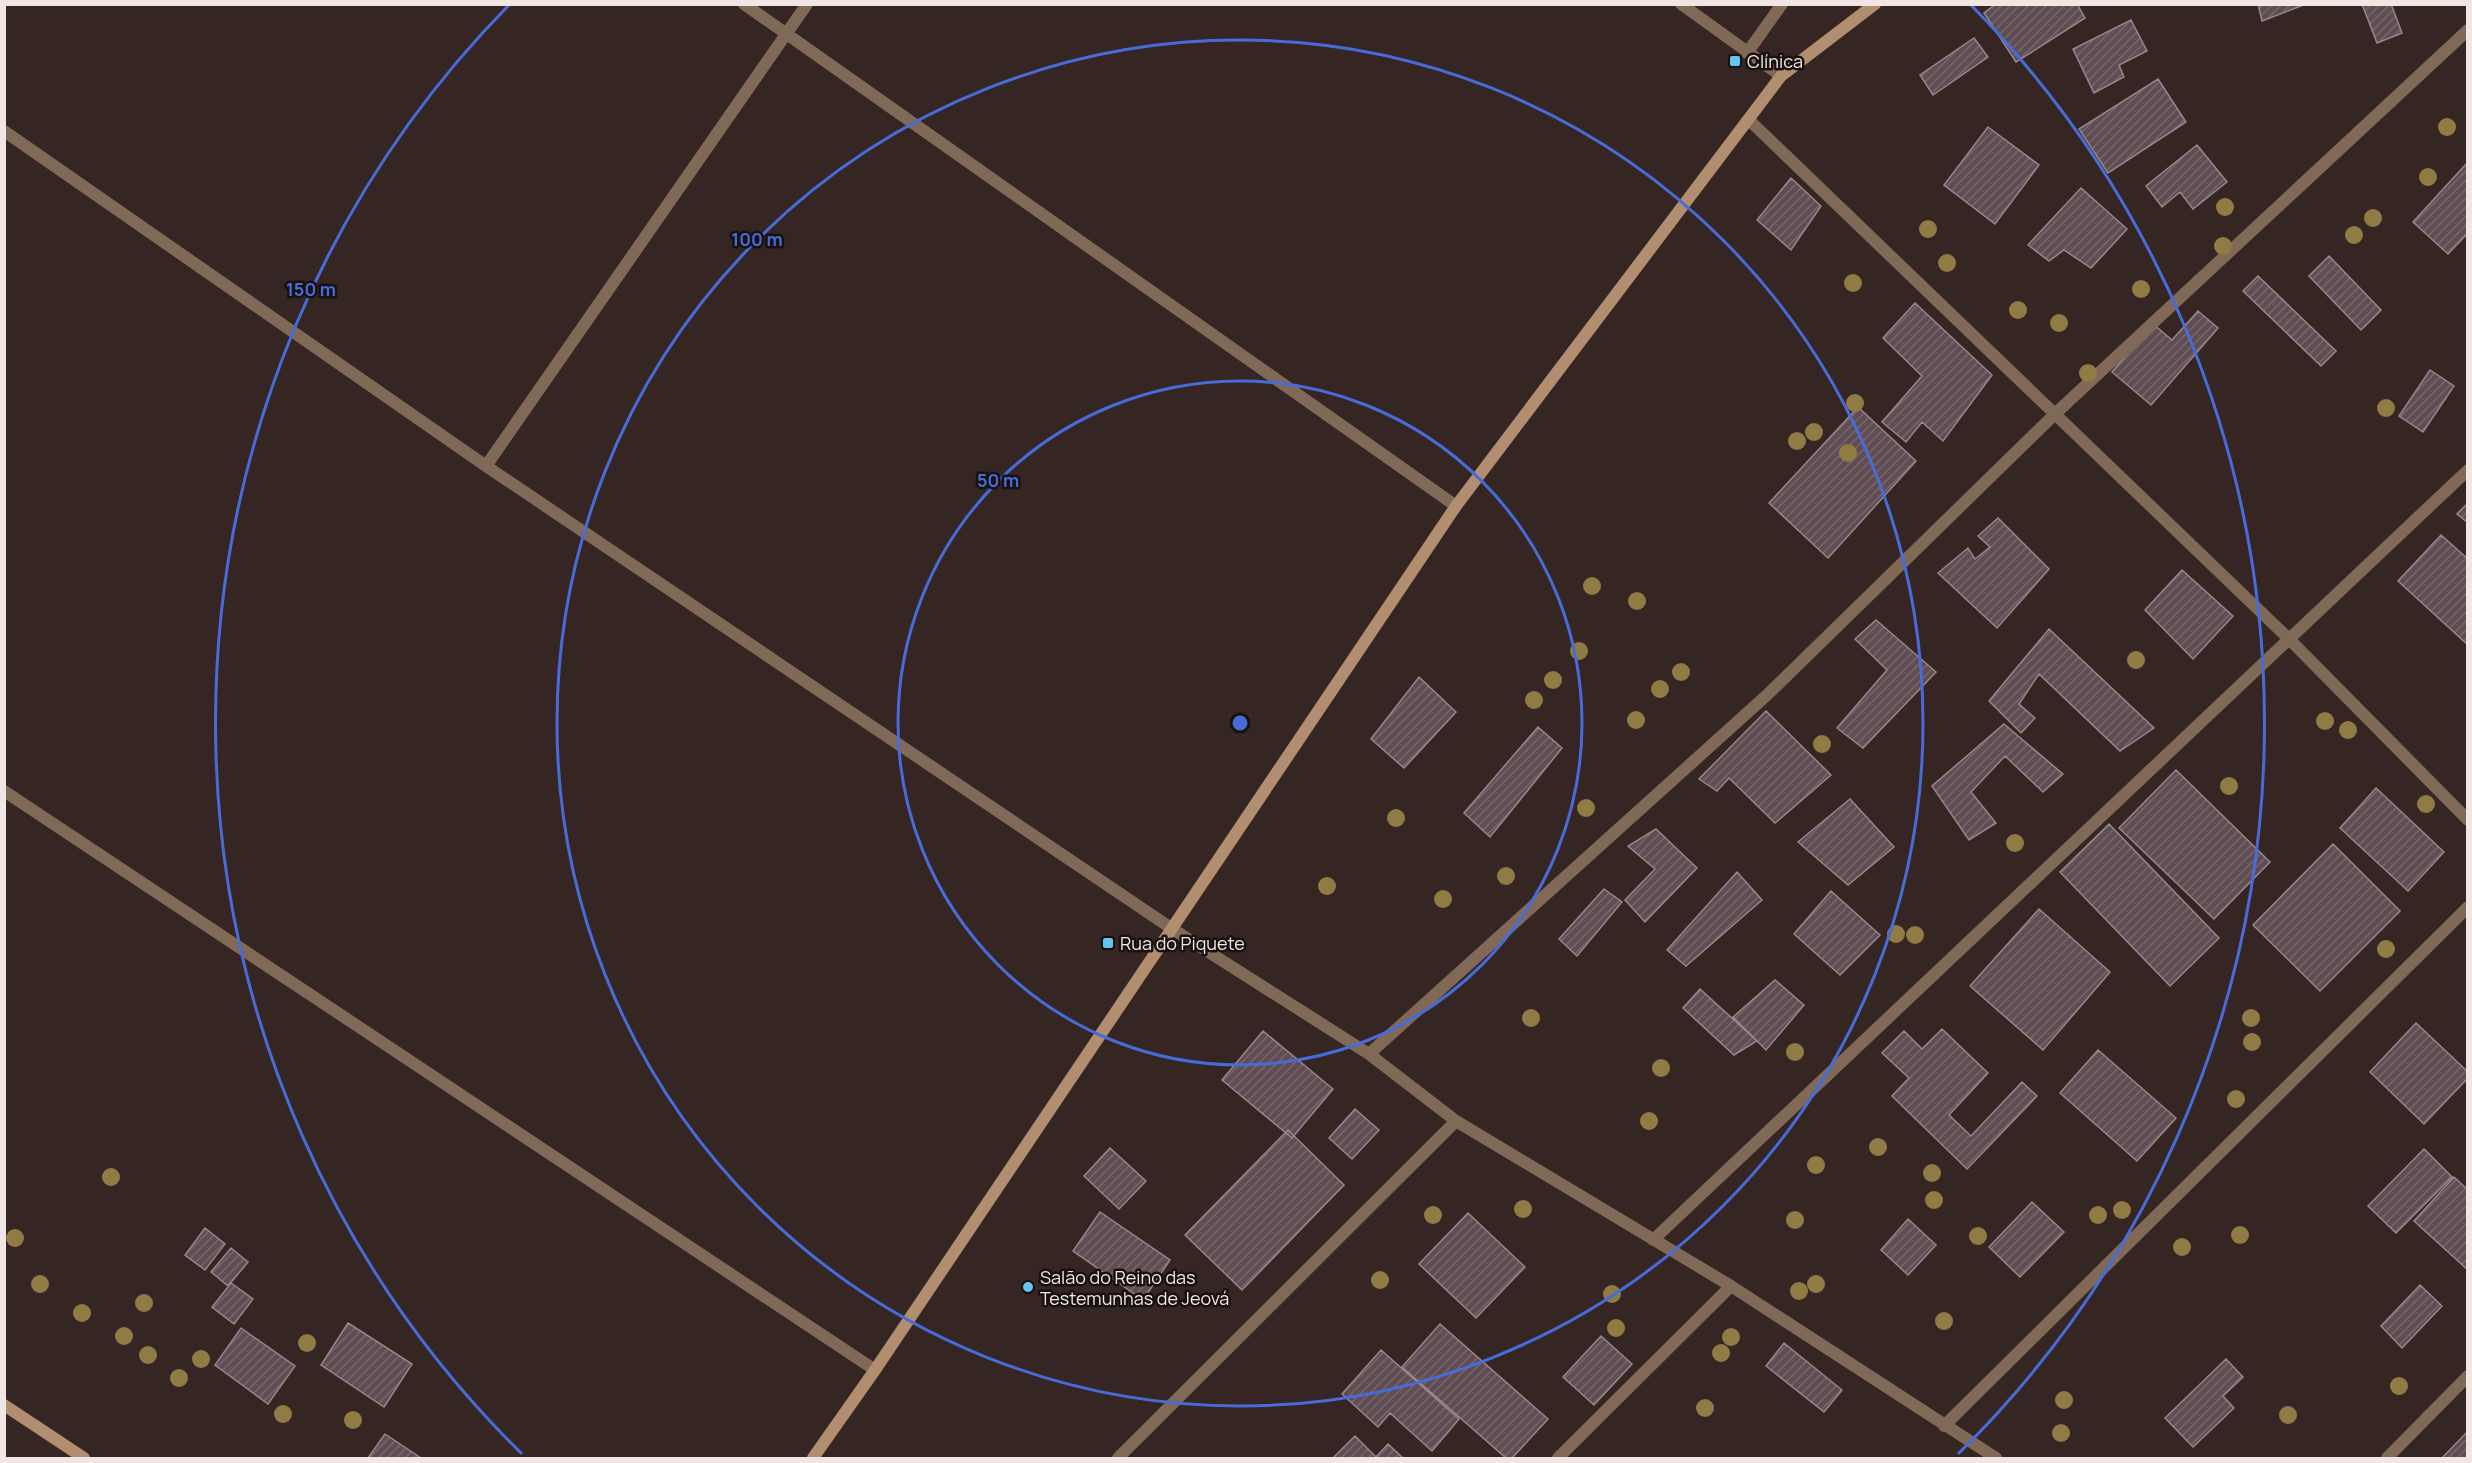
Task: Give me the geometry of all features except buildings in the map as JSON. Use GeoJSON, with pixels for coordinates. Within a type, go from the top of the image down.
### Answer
{"type":"FeatureCollection","features":[{"type":"Feature","properties":{"kind":"street"},"geometry":{"type":"LineString","coordinates":[[744,4],[1456,506]]}},
{"type":"Feature","properties":{"kind":"street"},"geometry":{"type":"LineString","coordinates":[[486,466],[807,4]]}},
{"type":"Feature","properties":{"kind":"street"},"geometry":{"type":"LineString","coordinates":[[1681,4],[1781,76]]}},
{"type":"Feature","properties":{"kind":"street"},"geometry":{"type":"LineString","coordinates":[[1747,53],[1782,4]]}},
{"type":"Feature","properties":{"kind":"street"},"geometry":{"type":"LineString","coordinates":[[813,1458],[875,1370],[1456,506],[1781,76],[1875,4]]}},
{"type":"Feature","properties":{"kind":"street"},"geometry":{"type":"LineString","coordinates":[[1369,1054],[1767,695],[2056,413],[2468,30]]}},
{"type":"Feature","properties":{"kind":"street"},"geometry":{"type":"LineString","coordinates":[[1749,120],[2288,638],[2468,820]]}},
{"type":"Feature","properties":{"kind":"street"},"geometry":{"type":"LineString","coordinates":[[4,131],[486,466],[1171,928],[1369,1054],[1456,1121],[1731,1286],[1996,1458]]}},
{"type":"Feature","properties":{"kind":"street"},"geometry":{"type":"LineString","coordinates":[[1653,1240],[2288,638],[2468,471]]}},
{"type":"Feature","properties":{"kind":"street"},"geometry":{"type":"LineString","coordinates":[[4,791],[875,1370]]}},
{"type":"Feature","properties":{"kind":"street"},"geometry":{"type":"LineString","coordinates":[[1944,1426],[2468,907]]}},
{"type":"Feature","properties":{"kind":"street"},"geometry":{"type":"LineString","coordinates":[[1118,1458],[1456,1121]]}},
{"type":"Feature","properties":{"kind":"street"},"geometry":{"type":"LineString","coordinates":[[1558,1458],[1731,1286]]}},
{"type":"Feature","properties":{"kind":"street"},"geometry":{"type":"LineString","coordinates":[[2386,1458],[2468,1376]]}},
{"type":"Feature","properties":{"kind":"street"},"geometry":{"type":"LineString","coordinates":[[4,1405],[84,1458]]}},
{"type":"Feature","properties":{"kind":"place","name":"Clínica"},"geometry":{"type":"Point","coordinates":[1735,61]}},
{"type":"Feature","properties":{"kind":"place","name":"Rua do Piquete"},"geometry":{"type":"Point","coordinates":[1108,943]}},
{"type":"Feature","properties":{"kind":"place","name":"Salão do Reino das Testemunhas de Jeová"},"geometry":{"type":"Point","coordinates":[1028,1287]}}]}
